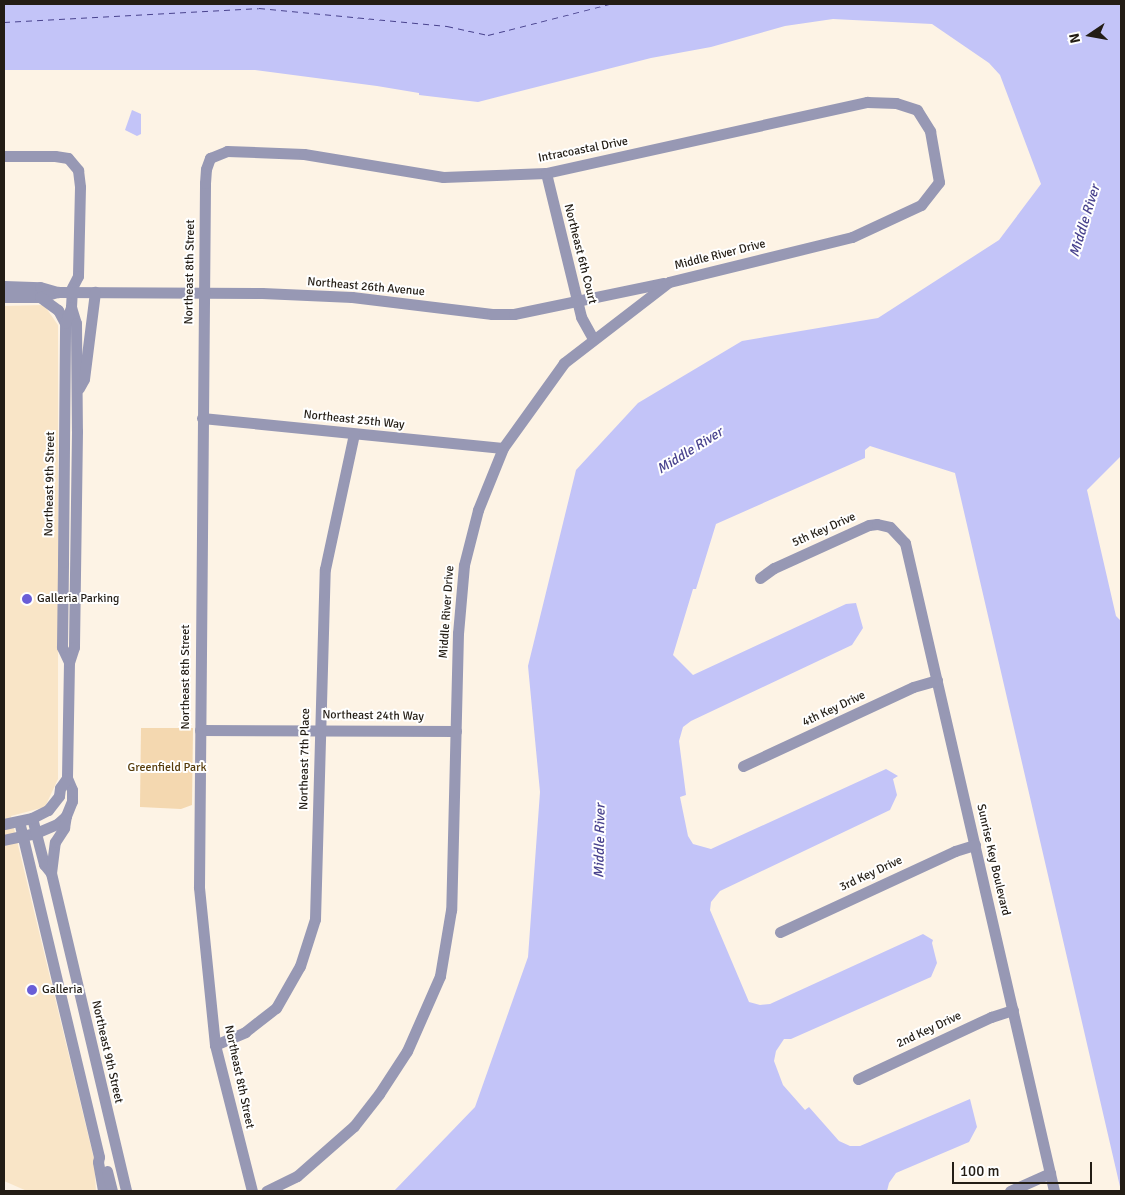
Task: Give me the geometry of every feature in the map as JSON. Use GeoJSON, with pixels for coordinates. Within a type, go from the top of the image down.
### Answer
{"type":"FeatureCollection","features":[{"type":"Feature","properties":{"kind":"street","name":"Intracoastal Drive"},"geometry":{"type":"LineString","coordinates":[[210,158],[227,151],[304,154],[443,177],[546,173],[867,102],[896,103],[917,110],[930,131],[933,146]]}},
{"type":"Feature","properties":{"kind":"street","name":"Middle River Drive"},"geometry":{"type":"LineString","coordinates":[[266,1191],[297,1176],[354,1126],[379,1094],[407,1051],[440,976],[451,910],[458,633],[464,565],[478,510],[503,448],[564,363],[669,282],[852,236],[921,206],[938,182],[933,146]]}},
{"type":"Feature","properties":{"kind":"street","name":"Northeast 9th Street"},"geometry":{"type":"LineString","coordinates":[[4,156],[55,156],[72,161],[78,170],[80,187],[78,276],[71,292],[71,307],[76,323],[77,391],[74,647],[69,662],[67,778],[72,790],[72,801],[64,828],[55,842],[51,873],[126,1191]]}},
{"type":"Feature","properties":{"kind":"street","name":"Northeast 8th Street"},"geometry":{"type":"LineString","coordinates":[[210,158],[206,169],[202,418],[199,887],[215,1045],[252,1191]]}},
{"type":"Feature","properties":{"kind":"street","name":"Northeast 6th Court"},"geometry":{"type":"LineString","coordinates":[[546,173],[577,302],[584,326],[593,339]]}},
{"type":"Feature","properties":{"kind":"street","name":"Northeast 26th Avenue"},"geometry":{"type":"LineString","coordinates":[[4,286],[40,287],[58,292],[204,292],[352,297],[492,314],[514,314],[669,282]]}},
{"type":"Feature","properties":{"kind":"street","name":"Northeast 26th Avenue"},"geometry":{"type":"LineString","coordinates":[[4,297],[40,297],[58,292]]}},
{"type":"Feature","properties":{"kind":"street","name":"Northeast 9th Street"},"geometry":{"type":"LineString","coordinates":[[77,391],[84,380],[95,292]]}},
{"type":"Feature","properties":{"kind":"street"},"geometry":{"type":"LineString","coordinates":[[40,297],[58,310],[65,323]]}},
{"type":"Feature","properties":{"kind":"street","name":"Northeast 9th Street"},"geometry":{"type":"LineString","coordinates":[[69,662],[62,647],[65,323],[71,307]]}},
{"type":"Feature","properties":{"kind":"street","name":"Northeast 25th Way"},"geometry":{"type":"LineString","coordinates":[[202,418],[503,448]]}},
{"type":"Feature","properties":{"kind":"street","name":"Northeast 7th Place"},"geometry":{"type":"LineString","coordinates":[[215,1045],[245,1032],[276,1008],[300,966],[315,919],[325,568],[354,434]]}},
{"type":"Feature","properties":{"kind":"street","name":"5th Key Drive"},"geometry":{"type":"LineString","coordinates":[[760,578],[774,568],[869,526],[877,524],[890,527],[901,536]]}},
{"type":"Feature","properties":{"kind":"street","name":"Sunrise Key Boulevard"},"geometry":{"type":"LineString","coordinates":[[901,536],[908,550],[1054,1191]]}},
{"type":"Feature","properties":{"kind":"street","name":"4th Key Drive"},"geometry":{"type":"LineString","coordinates":[[742,766],[913,687],[937,680]]}},
{"type":"Feature","properties":{"kind":"street","name":"Northeast 24th Way"},"geometry":{"type":"LineString","coordinates":[[200,730],[456,731]]}},
{"type":"Feature","properties":{"kind":"street","name":"Northeast 9th Street"},"geometry":{"type":"LineString","coordinates":[[4,824],[32,818],[48,810],[59,796],[60,788],[67,778]]}},
{"type":"Feature","properties":{"kind":"street"},"geometry":{"type":"LineString","coordinates":[[4,840],[36,833],[66,816]]}},
{"type":"Feature","properties":{"kind":"street","name":"Northeast 9th Street"},"geometry":{"type":"LineString","coordinates":[[32,818],[44,864],[51,873]]}},
{"type":"Feature","properties":{"kind":"street"},"geometry":{"type":"LineString","coordinates":[[20,820],[100,1157],[98,1162],[103,1191]]}},
{"type":"Feature","properties":{"kind":"street","name":"3rd Key Drive"},"geometry":{"type":"LineString","coordinates":[[780,932],[955,851],[976,845]]}},
{"type":"Feature","properties":{"kind":"street","name":"2nd Key Drive"},"geometry":{"type":"LineString","coordinates":[[858,1079],[991,1017],[1013,1010]]}},
{"type":"Feature","properties":{"kind":"street"},"geometry":{"type":"LineString","coordinates":[[100,1157],[105,1161],[112,1191]]}},
{"type":"Feature","properties":{"kind":"street"},"geometry":{"type":"LineString","coordinates":[[1010,1191],[1050,1173]]}},
{"type":"Feature","properties":{"kind":"shaded area"},"geometry":{"type":"Polygon","coordinates":[[[44,305],[58,325],[58,779],[45,807],[11,816],[94,1159],[96,1191],[27,1191],[4,1181],[4,306],[44,305]]]}},
{"type":"Feature","properties":{"kind":"green space","name":"Greenfield Park"},"geometry":{"type":"Polygon","coordinates":[[[141,728],[193,728],[192,805],[181,809],[140,807],[141,728]]]}},
{"type":"Feature","properties":{"kind":"water","name":"Middle River"},"geometry":{"type":"Polygon","coordinates":[[[4,4],[1121,4],[1121,456],[1087,490],[1116,616],[1121,621],[1121,1191],[955,473],[870,446],[865,450],[865,458],[716,524],[696,589],[693,589],[673,655],[693,675],[846,604],[856,603],[863,628],[852,645],[691,721],[683,727],[679,741],[686,795],[680,797],[688,836],[693,844],[711,849],[886,769],[898,776],[893,779],[897,795],[890,810],[720,891],[711,902],[710,910],[749,1002],[760,1005],[770,1004],[923,934],[933,940],[937,963],[931,977],[791,1039],[784,1039],[776,1051],[774,1061],[783,1085],[805,1110],[809,1107],[839,1141],[850,1146],[860,1146],[970,1099],[977,1127],[969,1142],[896,1173],[889,1183],[887,1191],[394,1191],[475,1107],[528,957],[540,792],[528,666],[576,470],[638,403],[742,341],[878,318],[999,240],[1041,184],[1000,75],[989,63],[932,24],[833,19],[785,26],[711,47],[651,58],[478,102],[255,70],[4,70],[4,4]]]}},
{"type":"Feature","properties":{"kind":"water"},"geometry":{"type":"Polygon","coordinates":[[[132,110],[141,114],[141,134],[137,136],[125,130],[132,110]]]}},
{"type":"Feature","properties":{"kind":"ferry route"},"geometry":{"type":"LineString","coordinates":[[4,22],[259,8],[447,26],[488,35],[610,4]]}},
{"type":"Feature","properties":{"kind":"place","name":"Galleria Parking"},"geometry":{"type":"Point","coordinates":[27,599]}},
{"type":"Feature","properties":{"kind":"place","name":"Galleria"},"geometry":{"type":"Point","coordinates":[32,990]}}]}
